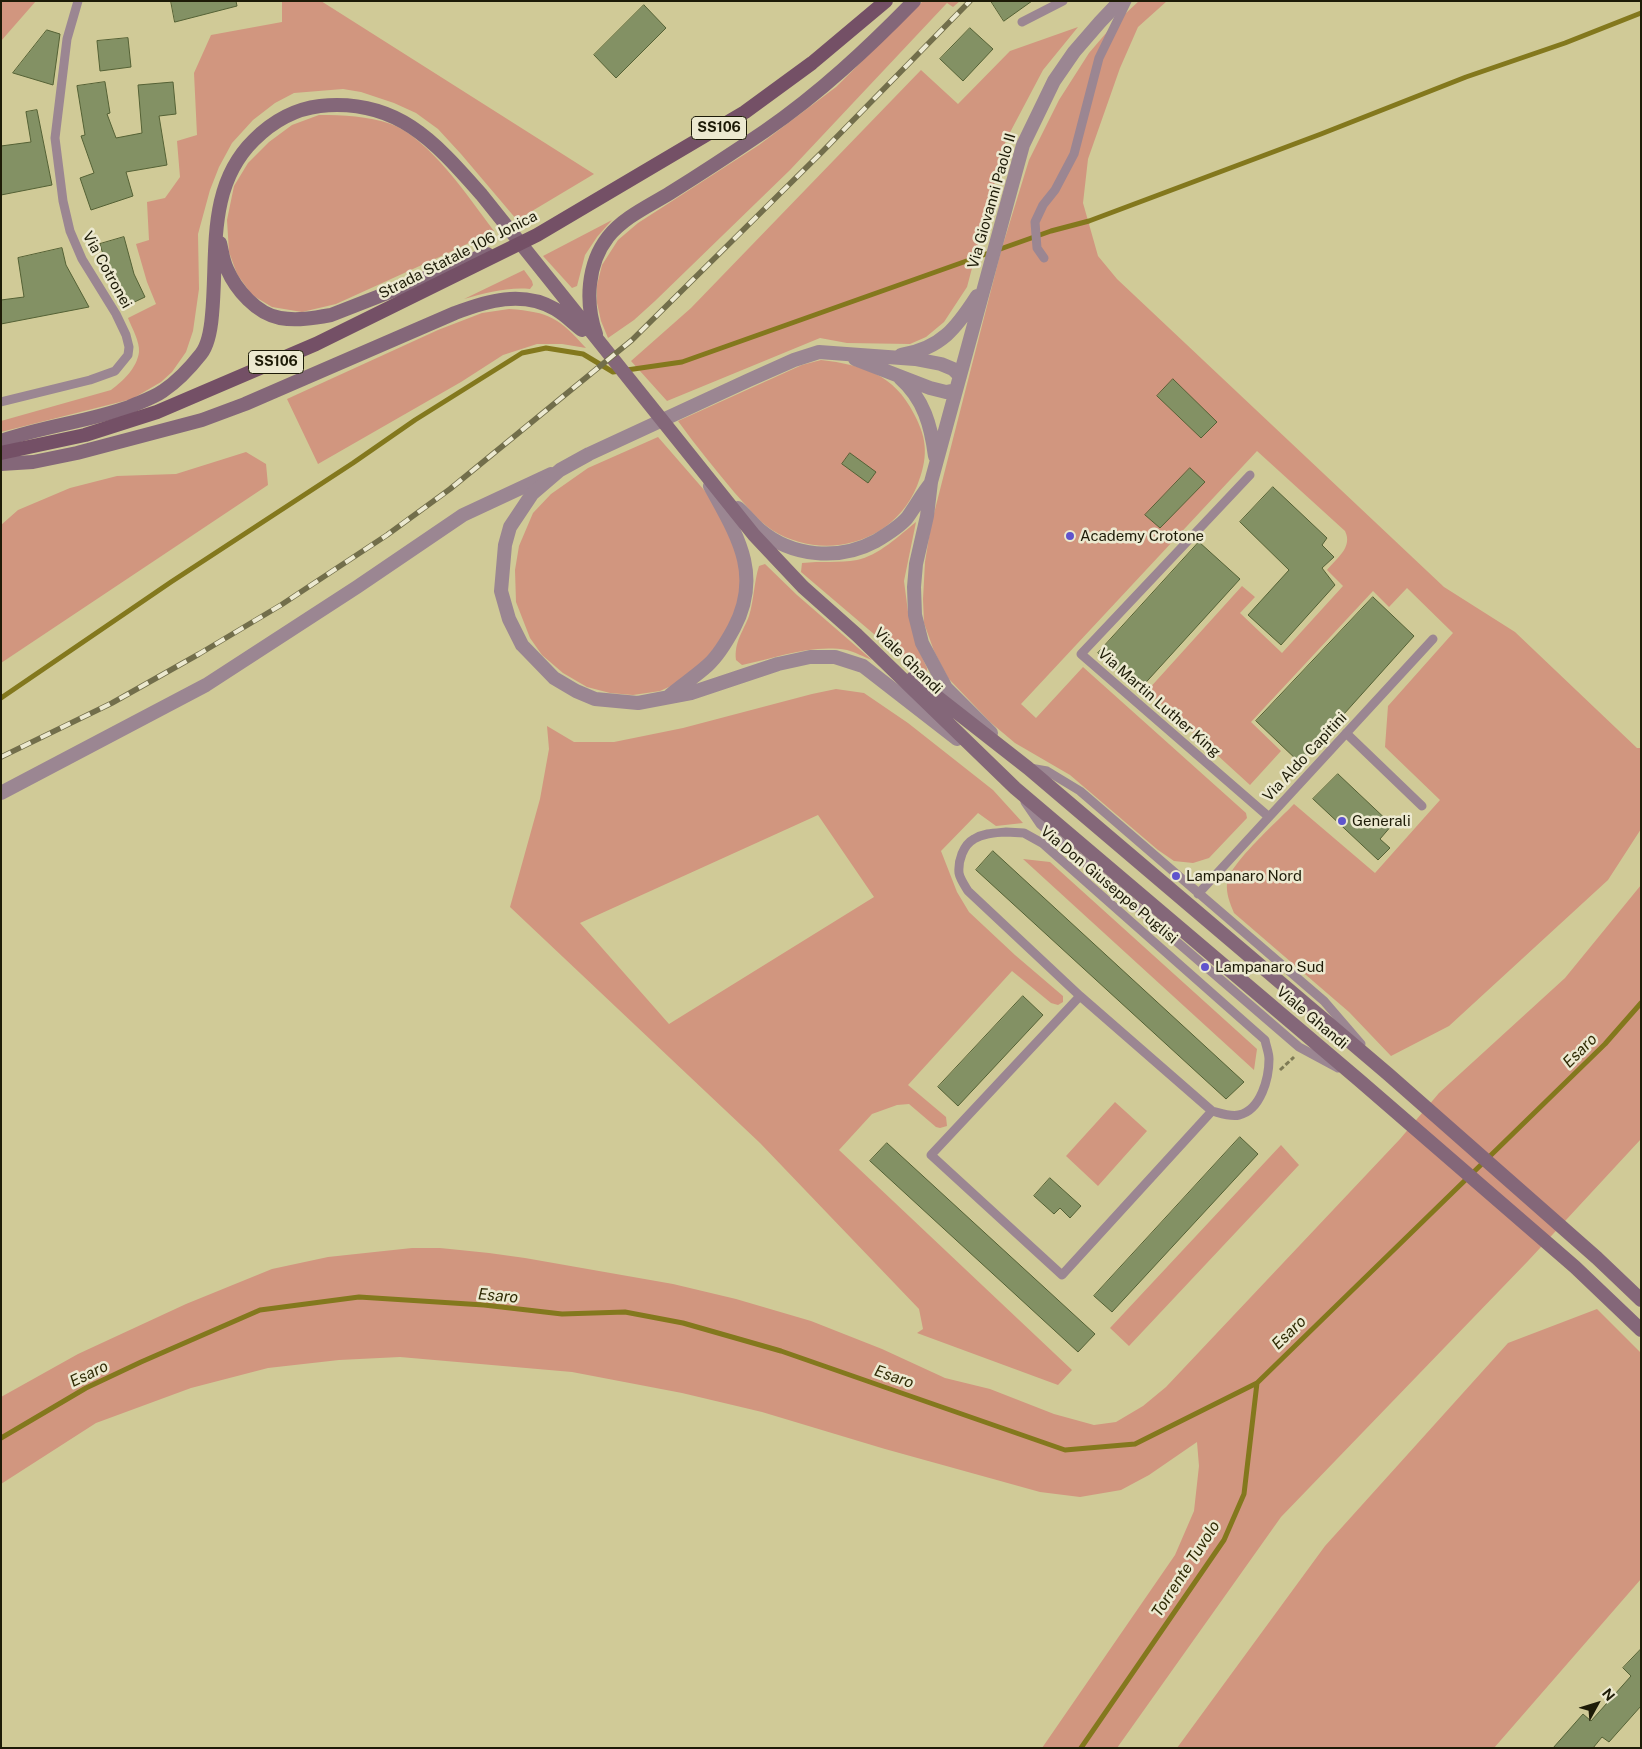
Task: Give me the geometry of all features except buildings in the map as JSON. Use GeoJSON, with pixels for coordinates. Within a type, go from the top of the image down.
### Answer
{"type":"FeatureCollection","features":[{"type":"Feature","properties":{"kind":"main road","name":"Strada Statale 106 Jonica"},"geometry":{"type":"LineString","coordinates":[[1,453],[42,446],[85,435],[157,412],[316,344],[537,235],[745,112],[812,63],[886,1]]}},
{"type":"Feature","properties":{"kind":"main road"},"geometry":{"type":"LineString","coordinates":[[599,342],[593,325],[589,290],[595,263],[608,237],[631,217],[715,164],[794,110],[856,59],[914,1]]}},
{"type":"Feature","properties":{"kind":"main road"},"geometry":{"type":"LineString","coordinates":[[1,441],[120,410],[162,392],[178,380],[203,352],[209,336],[213,306],[216,222],[228,178],[238,160],[261,133],[283,118],[311,107],[341,104],[364,108],[385,113],[411,126],[438,147],[481,194],[754,535],[803,587],[857,635]]}},
{"type":"Feature","properties":{"kind":"main road"},"geometry":{"type":"LineString","coordinates":[[216,222],[227,269],[239,289],[257,307],[269,314],[279,318],[293,319],[310,319],[331,315],[356,307],[398,288],[537,235]]}},
{"type":"Feature","properties":{"kind":"main road"},"geometry":{"type":"LineString","coordinates":[[1,464],[33,462],[77,453],[202,420],[245,404],[454,313],[484,302],[514,298],[533,300],[554,308],[599,342]]}},
{"type":"Feature","properties":{"kind":"main road","name":"Viale Ghandi"},"geometry":{"type":"LineString","coordinates":[[857,635],[1028,768],[1388,1074],[1597,1258],[1641,1300]]}},
{"type":"Feature","properties":{"kind":"main road","name":"Viale Ghandi"},"geometry":{"type":"LineString","coordinates":[[857,635],[1015,788],[1359,1080],[1575,1268],[1641,1330]]}},
{"type":"Feature","properties":{"kind":"street","name":"Via Giovanni Paolo II"},"geometry":{"type":"LineString","coordinates":[[931,482],[1022,145],[1054,81],[1074,52],[1120,1]]}},
{"type":"Feature","properties":{"kind":"street"},"geometry":{"type":"LineString","coordinates":[[889,356],[905,354],[943,339],[955,328],[985,285]]}},
{"type":"Feature","properties":{"kind":"street"},"geometry":{"type":"LineString","coordinates":[[1,793],[206,684],[357,588],[463,515],[560,470],[589,454],[794,360],[819,352],[889,356],[941,364],[953,369],[960,376]]}},
{"type":"Feature","properties":{"kind":"street"},"geometry":{"type":"LineString","coordinates":[[838,353],[930,388],[946,392],[956,390]]}},
{"type":"Feature","properties":{"kind":"street"},"geometry":{"type":"LineString","coordinates":[[895,374],[915,393],[923,407],[929,422],[936,464]]}},
{"type":"Feature","properties":{"kind":"street"},"geometry":{"type":"LineString","coordinates":[[560,470],[532,494],[510,527],[505,545],[501,591],[510,620],[522,645],[554,678],[576,691],[595,699],[638,703],[691,693],[778,664],[810,657],[834,658],[863,666],[918,707],[1015,788]]}},
{"type":"Feature","properties":{"kind":"street"},"geometry":{"type":"LineString","coordinates":[[701,470],[761,530],[785,545],[806,552],[823,554],[840,554],[860,549],[886,535],[906,518],[931,482]]}},
{"type":"Feature","properties":{"kind":"street"},"geometry":{"type":"LineString","coordinates":[[669,696],[709,665],[726,644],[739,618],[746,594],[747,574],[743,555],[734,530],[701,470]]}},
{"type":"Feature","properties":{"kind":"street"},"geometry":{"type":"LineString","coordinates":[[931,482],[914,587],[915,615],[922,643],[946,688],[1028,768]]}},
{"type":"Feature","properties":{"kind":"lane","name":"Via Cotronei"},"geometry":{"type":"LineString","coordinates":[[1,402],[90,380],[116,371],[128,355],[129,347],[126,336],[116,314],[82,259],[70,231],[63,201],[55,138],[67,39],[78,1]]}},
{"type":"Feature","properties":{"kind":"lane"},"geometry":{"type":"LineString","coordinates":[[1022,22],[1063,1]]}},
{"type":"Feature","properties":{"kind":"lane"},"geometry":{"type":"LineString","coordinates":[[1044,258],[1037,248],[1035,222],[1043,205],[1055,190],[1074,154],[1099,58],[1127,1]]}},
{"type":"Feature","properties":{"kind":"lane","name":"Via Martin Luther King"},"geometry":{"type":"LineString","coordinates":[[1250,475],[1081,654],[1269,817]]}},
{"type":"Feature","properties":{"kind":"lane","name":"Via Aldo Capitini"},"geometry":{"type":"LineString","coordinates":[[1198,894],[1433,639]]}},
{"type":"Feature","properties":{"kind":"lane"},"geometry":{"type":"LineString","coordinates":[[1346,733],[1422,806]]}},
{"type":"Feature","properties":{"kind":"lane"},"geometry":{"type":"LineString","coordinates":[[1028,768],[1047,771],[1080,791],[1324,1001],[1388,1074]]}},
{"type":"Feature","properties":{"kind":"lane"},"geometry":{"type":"LineString","coordinates":[[1015,788],[1040,824],[1299,1047],[1359,1080]]}},
{"type":"Feature","properties":{"kind":"lane","name":"Via Don Giuseppe Puglisi"},"geometry":{"type":"LineString","coordinates":[[1024,833],[1042,843],[1167,952],[1265,1040],[1269,1058],[1267,1078],[1255,1104],[1240,1115],[1212,1112],[1080,996],[968,891],[959,875],[964,848],[974,839],[987,834],[1024,833]]}},
{"type":"Feature","properties":{"kind":"lane"},"geometry":{"type":"LineString","coordinates":[[1167,952],[1176,941]]}},
{"type":"Feature","properties":{"kind":"lane"},"geometry":{"type":"LineString","coordinates":[[1080,996],[931,1155],[1062,1275],[1212,1112]]}},
{"type":"Feature","properties":{"kind":"lane"},"geometry":{"type":"LineString","coordinates":[[1625,1285],[1641,1287]]}},
{"type":"Feature","properties":{"kind":"shaded area"},"geometry":{"type":"Polygon","coordinates":[[[1,1],[36,1],[1,41],[1,1]]]}},
{"type":"Feature","properties":{"kind":"shaded area"},"geometry":{"type":"Polygon","coordinates":[[[282,1],[321,1],[594,174],[517,220],[438,129],[416,113],[361,92],[343,89],[294,93],[275,103],[253,120],[232,143],[219,167],[210,190],[198,234],[199,289],[193,331],[186,352],[172,372],[161,382],[132,399],[1,432],[1,421],[111,390],[132,369],[138,358],[139,348],[128,318],[156,304],[147,282],[136,244],[149,240],[147,202],[165,198],[180,177],[177,141],[197,135],[194,73],[211,35],[282,22],[282,1]]]}},
{"type":"Feature","properties":{"kind":"shaded area"},"geometry":{"type":"Polygon","coordinates":[[[923,1],[960,1],[953,7],[947,3],[790,170],[655,301],[634,320],[608,338],[601,321],[597,303],[597,285],[602,265],[618,240],[638,223],[759,145],[836,87],[923,1]]]}},
{"type":"Feature","properties":{"kind":"shaded area"},"geometry":{"type":"Polygon","coordinates":[[[1139,1],[1167,1],[1138,27],[1120,68],[1088,159],[1083,203],[1098,256],[1117,279],[1444,587],[1515,632],[1637,748],[1641,748],[1641,829],[1608,880],[1449,1026],[1391,1056],[1349,1012],[1234,913],[1227,883],[1236,865],[1245,854],[1294,804],[1375,873],[1440,800],[1385,747],[1388,706],[1453,633],[1407,588],[1389,607],[1373,591],[1251,722],[1281,751],[1250,785],[1147,691],[1242,586],[1255,597],[1240,613],[1282,653],[1343,586],[1327,570],[1343,552],[1347,542],[1345,531],[1257,451],[1021,704],[1036,718],[1083,667],[1246,813],[1247,818],[1209,858],[1193,863],[1174,861],[1158,850],[1070,775],[1015,743],[990,722],[948,678],[934,651],[924,623],[925,562],[931,525],[1001,251],[1029,160],[1059,100],[1089,53],[1113,25],[1139,1]]]}},
{"type":"Feature","properties":{"kind":"shaded area"},"geometry":{"type":"Polygon","coordinates":[[[1078,27],[1043,70],[1006,140],[967,287],[944,322],[926,337],[910,344],[847,343],[820,338],[667,401],[631,361],[691,308],[921,70],[958,104],[1010,51],[1078,27]]]}},
{"type":"Feature","properties":{"kind":"shaded area"},"geometry":{"type":"Polygon","coordinates":[[[319,115],[373,119],[391,124],[406,132],[420,142],[448,171],[494,231],[336,304],[302,312],[272,307],[252,295],[237,274],[229,252],[227,220],[234,186],[248,163],[269,142],[292,125],[319,115]]]}},
{"type":"Feature","properties":{"kind":"shaded area"},"geometry":{"type":"Polygon","coordinates":[[[612,220],[585,255],[577,286],[572,288],[543,256],[612,220]]]}},
{"type":"Feature","properties":{"kind":"shaded area"},"geometry":{"type":"Polygon","coordinates":[[[524,270],[532,281],[533,285],[530,289],[505,290],[464,299],[524,270]]]}},
{"type":"Feature","properties":{"kind":"shaded area"},"geometry":{"type":"Polygon","coordinates":[[[509,309],[535,312],[553,318],[561,323],[586,348],[562,344],[537,344],[503,355],[461,382],[318,464],[287,399],[438,330],[482,313],[509,309]]]}},
{"type":"Feature","properties":{"kind":"shaded area"},"geometry":{"type":"Polygon","coordinates":[[[821,360],[864,369],[876,374],[897,389],[906,400],[919,423],[925,449],[925,458],[917,486],[906,506],[891,522],[874,534],[855,542],[834,545],[813,545],[792,540],[772,530],[734,492],[678,421],[802,365],[821,360]]]}},
{"type":"Feature","properties":{"kind":"shaded area"},"geometry":{"type":"Polygon","coordinates":[[[658,437],[705,491],[721,513],[741,562],[739,606],[715,654],[682,681],[660,691],[633,695],[610,693],[587,687],[563,673],[542,655],[530,638],[516,602],[515,570],[519,546],[533,513],[551,494],[588,468],[658,437]]]}},
{"type":"Feature","properties":{"kind":"shaded area"},"geometry":{"type":"Polygon","coordinates":[[[246,452],[266,464],[268,485],[1,663],[1,525],[18,510],[70,488],[117,476],[176,474],[246,452]]]}},
{"type":"Feature","properties":{"kind":"shaded area"},"geometry":{"type":"Polygon","coordinates":[[[916,522],[904,581],[908,612],[917,646],[927,668],[927,675],[921,673],[908,663],[801,572],[802,563],[850,561],[865,558],[888,544],[916,522]]]}},
{"type":"Feature","properties":{"kind":"shaded area"},"geometry":{"type":"Polygon","coordinates":[[[765,564],[797,595],[872,660],[847,650],[820,649],[807,650],[742,665],[736,660],[736,648],[749,616],[759,566],[765,564]]]}},
{"type":"Feature","properties":{"kind":"shaded area"},"geometry":{"type":"Polygon","coordinates":[[[836,689],[864,693],[908,723],[993,790],[1023,823],[996,826],[978,813],[941,851],[957,892],[969,912],[1063,996],[1063,1002],[1058,1005],[1051,1003],[1012,971],[908,1085],[946,1117],[947,1126],[936,1127],[909,1104],[897,1105],[872,1114],[839,1150],[1072,1370],[1058,1385],[917,1333],[923,1329],[919,1309],[760,1143],[510,907],[540,799],[549,749],[547,726],[574,742],[614,742],[683,728],[836,689]],[[818,815],[580,923],[669,1024],[874,897],[818,815]]]}},
{"type":"Feature","properties":{"kind":"shaded area"},"geometry":{"type":"Polygon","coordinates":[[[1023,859],[1050,862],[1257,1049],[1254,1070],[1023,859]]]}},
{"type":"Feature","properties":{"kind":"shaded area"},"geometry":{"type":"Polygon","coordinates":[[[1641,885],[1641,1139],[1528,1261],[1281,1517],[1117,1748],[1042,1748],[1175,1555],[1194,1511],[1199,1466],[1197,1442],[1149,1475],[1121,1490],[1080,1497],[1040,1492],[885,1449],[762,1412],[682,1393],[572,1372],[400,1357],[339,1360],[268,1368],[191,1388],[96,1423],[1,1484],[1,1397],[78,1354],[186,1304],[272,1269],[328,1257],[412,1248],[440,1248],[525,1258],[673,1284],[736,1299],[811,1321],[882,1349],[945,1378],[990,1389],[1054,1414],[1094,1425],[1116,1422],[1143,1406],[1166,1387],[1400,1139],[1439,1093],[1565,978],[1641,885]]]}},
{"type":"Feature","properties":{"kind":"shaded area"},"geometry":{"type":"Polygon","coordinates":[[[1115,1102],[1147,1131],[1098,1186],[1066,1156],[1115,1102]]]}},
{"type":"Feature","properties":{"kind":"shaded area"},"geometry":{"type":"Polygon","coordinates":[[[1281,1145],[1299,1165],[1129,1346],[1110,1328],[1281,1145]]]}},
{"type":"Feature","properties":{"kind":"shaded area"},"geometry":{"type":"Polygon","coordinates":[[[1597,1309],[1641,1353],[1641,1579],[1494,1748],[1177,1748],[1325,1546],[1508,1343],[1597,1309]]]}},
{"type":"Feature","properties":{"kind":"waterway"},"geometry":{"type":"LineString","coordinates":[[1,698],[171,582],[353,463],[415,420],[522,353],[546,348],[583,354],[613,372],[682,362],[1051,231],[1089,221],[1321,134],[1466,77],[1565,43],[1641,13]]}},
{"type":"Feature","properties":{"kind":"waterway","name":"Esaro"},"geometry":{"type":"LineString","coordinates":[[1,1438],[86,1388],[260,1310],[359,1297],[484,1305],[562,1314],[625,1312],[683,1323],[781,1351],[1065,1450],[1135,1444],[1257,1383],[1605,1044],[1641,1003]]}},
{"type":"Feature","properties":{"kind":"waterway","name":"Torrente Tuvolo"},"geometry":{"type":"LineString","coordinates":[[1081,1748],[1224,1540],[1244,1494],[1257,1383]]}},
{"type":"Feature","properties":{"kind":"railway"},"geometry":{"type":"LineString","coordinates":[[1,757],[112,703],[199,654],[281,605],[387,535],[450,489],[632,340],[822,152],[970,1]]}},
{"type":"Feature","properties":{"kind":"place","name":"Academy Crotone"},"geometry":{"type":"Point","coordinates":[1070,536]}},
{"type":"Feature","properties":{"kind":"place","name":"Generali"},"geometry":{"type":"Point","coordinates":[1342,821]}},
{"type":"Feature","properties":{"kind":"place","name":"Lampanaro Nord"},"geometry":{"type":"Point","coordinates":[1176,876]}},
{"type":"Feature","properties":{"kind":"place","name":"Lampanaro Sud"},"geometry":{"type":"Point","coordinates":[1205,967]}}]}
